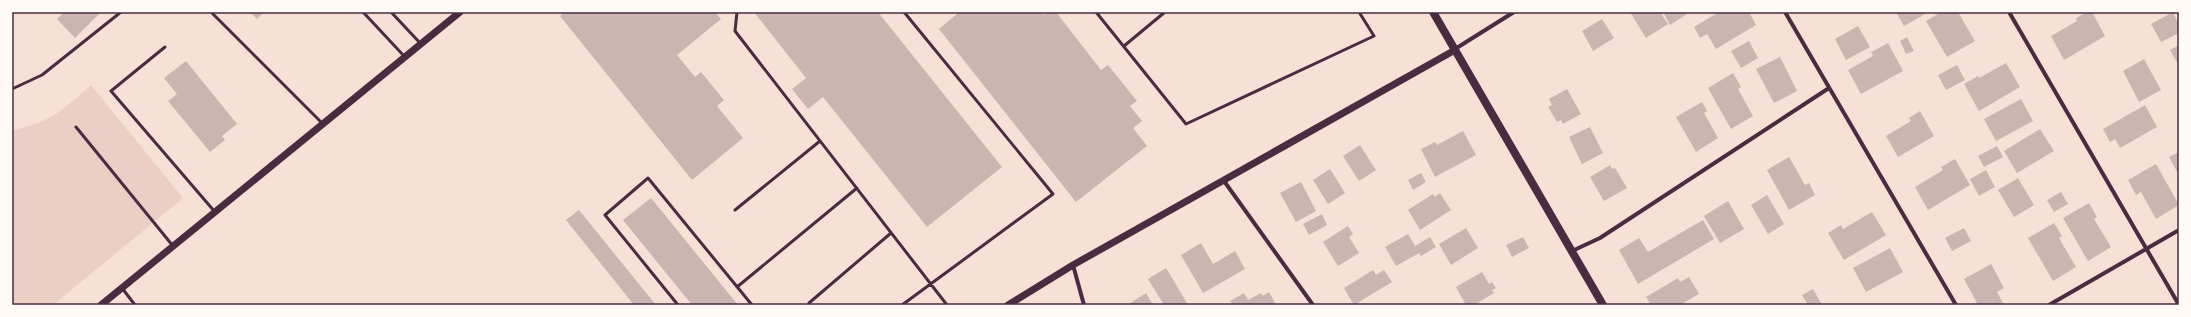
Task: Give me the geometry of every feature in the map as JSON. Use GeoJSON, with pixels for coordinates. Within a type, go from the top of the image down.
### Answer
{"type":"FeatureCollection","features":[{"type":"Feature","properties":{"kind":"main road"},"geometry":{"type":"LineString","coordinates":[[1433,12],[1603,305]]}},
{"type":"Feature","properties":{"kind":"street"},"geometry":{"type":"LineString","coordinates":[[101,305],[460,12]]}},
{"type":"Feature","properties":{"kind":"street"},"geometry":{"type":"LineString","coordinates":[[1008,305],[1073,264],[1224,181],[1455,50],[1514,12]]}},
{"type":"Feature","properties":{"kind":"street"},"geometry":{"type":"LineString","coordinates":[[1785,12],[1956,305]]}},
{"type":"Feature","properties":{"kind":"street"},"geometry":{"type":"LineString","coordinates":[[2009,12],[2179,305]]}},
{"type":"Feature","properties":{"kind":"street"},"geometry":{"type":"LineString","coordinates":[[1572,251],[1600,238],[1830,88]]}},
{"type":"Feature","properties":{"kind":"street"},"geometry":{"type":"LineString","coordinates":[[1224,181],[1313,305]]}},
{"type":"Feature","properties":{"kind":"street"},"geometry":{"type":"LineString","coordinates":[[2049,305],[2179,230]]}},
{"type":"Feature","properties":{"kind":"street"},"geometry":{"type":"LineString","coordinates":[[1073,264],[1084,305]]}},
{"type":"Feature","properties":{"kind":"lane"},"geometry":{"type":"LineString","coordinates":[[12,88],[42,75],[121,12]]}},
{"type":"Feature","properties":{"kind":"lane"},"geometry":{"type":"LineString","coordinates":[[211,12],[323,124]]}},
{"type":"Feature","properties":{"kind":"lane"},"geometry":{"type":"LineString","coordinates":[[363,12],[405,57]]}},
{"type":"Feature","properties":{"kind":"lane"},"geometry":{"type":"LineString","coordinates":[[391,12],[421,44]]}},
{"type":"Feature","properties":{"kind":"lane"},"geometry":{"type":"LineString","coordinates":[[737,12],[735,31],[947,305]]}},
{"type":"Feature","properties":{"kind":"lane"},"geometry":{"type":"LineString","coordinates":[[902,305],[1053,194],[904,12]]}},
{"type":"Feature","properties":{"kind":"lane"},"geometry":{"type":"LineString","coordinates":[[1096,12],[1186,124],[1374,36],[1360,12]]}},
{"type":"Feature","properties":{"kind":"lane"},"geometry":{"type":"LineString","coordinates":[[1124,46],[1165,12]]}},
{"type":"Feature","properties":{"kind":"lane"},"geometry":{"type":"LineString","coordinates":[[165,47],[111,91],[215,212]]}},
{"type":"Feature","properties":{"kind":"lane"},"geometry":{"type":"LineString","coordinates":[[76,127],[173,246]]}},
{"type":"Feature","properties":{"kind":"lane"},"geometry":{"type":"LineString","coordinates":[[736,210],[820,141]]}},
{"type":"Feature","properties":{"kind":"lane"},"geometry":{"type":"LineString","coordinates":[[678,305],[605,215],[648,178],[752,305]]}},
{"type":"Feature","properties":{"kind":"lane"},"geometry":{"type":"LineString","coordinates":[[738,287],[857,188]]}},
{"type":"Feature","properties":{"kind":"lane"},"geometry":{"type":"LineString","coordinates":[[809,303],[891,233]]}},
{"type":"Feature","properties":{"kind":"lane"},"geometry":{"type":"LineString","coordinates":[[122,288],[135,305]]}},
{"type":"Feature","properties":{"kind":"shaded area"},"geometry":{"type":"Polygon","coordinates":[[[91,85],[183,198],[53,305],[12,305],[12,130],[36,124],[55,114],[72,102],[91,85]]]}},
{"type":"Feature","properties":{"kind":"building"},"geometry":{"type":"Polygon","coordinates":[[[64,12],[101,12],[75,38],[57,19],[64,12]]]}},
{"type":"Feature","properties":{"kind":"building"},"geometry":{"type":"Polygon","coordinates":[[[250,12],[264,12],[257,19],[250,12]]]}},
{"type":"Feature","properties":{"kind":"building"},"geometry":{"type":"Polygon","coordinates":[[[565,12],[715,12],[721,19],[677,55],[695,77],[701,72],[724,100],[717,106],[743,138],[692,180],[560,16],[565,12]]]}},
{"type":"Feature","properties":{"kind":"building"},"geometry":{"type":"Polygon","coordinates":[[[754,12],[878,12],[1002,167],[927,227],[823,97],[808,109],[792,89],[806,78],[754,12]]]}},
{"type":"Feature","properties":{"kind":"building"},"geometry":{"type":"Polygon","coordinates":[[[957,12],[1042,12],[1044,15],[1048,12],[1056,12],[1101,70],[1108,65],[1137,101],[1130,106],[1142,121],[1133,128],[1147,146],[1076,202],[939,29],[958,13],[957,12]]]}},
{"type":"Feature","properties":{"kind":"building"},"geometry":{"type":"Polygon","coordinates":[[[1630,12],[1660,12],[1668,24],[1646,38],[1630,12]]]}},
{"type":"Feature","properties":{"kind":"building"},"geometry":{"type":"Polygon","coordinates":[[[1663,12],[1686,12],[1687,14],[1670,25],[1663,12]]]}},
{"type":"Feature","properties":{"kind":"building"},"geometry":{"type":"Polygon","coordinates":[[[1719,12],[1749,12],[1756,25],[1716,49],[1707,34],[1700,38],[1694,27],[1719,12]]]}},
{"type":"Feature","properties":{"kind":"building"},"geometry":{"type":"Polygon","coordinates":[[[1896,12],[1924,12],[1925,14],[1904,26],[1896,12]]]}},
{"type":"Feature","properties":{"kind":"building"},"geometry":{"type":"Polygon","coordinates":[[[1941,12],[1958,12],[1975,41],[1947,57],[1926,21],[1941,12]]]}},
{"type":"Feature","properties":{"kind":"building"},"geometry":{"type":"Polygon","coordinates":[[[2087,12],[2092,12],[2105,36],[2064,60],[2051,36],[2077,21],[2076,18],[2087,12]]]}},
{"type":"Feature","properties":{"kind":"building"},"geometry":{"type":"Polygon","coordinates":[[[2173,12],[2179,25],[2179,33],[2161,42],[2151,24],[2173,12]]]}},
{"type":"Feature","properties":{"kind":"building"},"geometry":{"type":"Polygon","coordinates":[[[1602,19],[1614,38],[1593,51],[1582,31],[1602,19]]]}},
{"type":"Feature","properties":{"kind":"building"},"geometry":{"type":"Polygon","coordinates":[[[1858,26],[1870,47],[1846,60],[1835,39],[1858,26]]]}},
{"type":"Feature","properties":{"kind":"building"},"geometry":{"type":"Polygon","coordinates":[[[1907,37],[1914,51],[1906,54],[1900,41],[1907,37]]]}},
{"type":"Feature","properties":{"kind":"building"},"geometry":{"type":"Polygon","coordinates":[[[1749,41],[1758,58],[1741,68],[1731,51],[1749,41]]]}},
{"type":"Feature","properties":{"kind":"building"},"geometry":{"type":"Polygon","coordinates":[[[1888,43],[1903,71],[1861,94],[1848,70],[1873,56],[1871,52],[1888,43]]]}},
{"type":"Feature","properties":{"kind":"building"},"geometry":{"type":"Polygon","coordinates":[[[2179,45],[2179,66],[2170,50],[2179,45]]]}},
{"type":"Feature","properties":{"kind":"building"},"geometry":{"type":"Polygon","coordinates":[[[1780,57],[1797,91],[1774,103],[1756,69],[1780,57]]]}},
{"type":"Feature","properties":{"kind":"building"},"geometry":{"type":"Polygon","coordinates":[[[2144,59],[2161,90],[2139,102],[2123,71],[2144,59]]]}},
{"type":"Feature","properties":{"kind":"building"},"geometry":{"type":"Polygon","coordinates":[[[186,61],[237,124],[222,136],[225,140],[210,152],[168,101],[177,94],[164,78],[186,61]]]}},
{"type":"Feature","properties":{"kind":"building"},"geometry":{"type":"Polygon","coordinates":[[[2006,63],[2020,87],[1979,111],[1964,84],[1978,76],[1979,78],[2006,63]]]}},
{"type":"Feature","properties":{"kind":"building"},"geometry":{"type":"Polygon","coordinates":[[[1957,65],[1965,80],[1946,90],[1938,75],[1957,65]]]}},
{"type":"Feature","properties":{"kind":"building"},"geometry":{"type":"Polygon","coordinates":[[[1733,73],[1741,87],[1738,89],[1753,116],[1731,129],[1708,88],[1733,73]]]}},
{"type":"Feature","properties":{"kind":"building"},"geometry":{"type":"Polygon","coordinates":[[[1567,89],[1581,114],[1563,124],[1561,120],[1557,122],[1548,107],[1552,105],[1549,99],[1567,89]]]}},
{"type":"Feature","properties":{"kind":"building"},"geometry":{"type":"Polygon","coordinates":[[[2021,99],[2033,121],[1996,141],[1984,119],[2021,99]]]}},
{"type":"Feature","properties":{"kind":"building"},"geometry":{"type":"Polygon","coordinates":[[[1702,102],[1707,111],[1704,113],[1718,138],[1696,152],[1676,117],[1702,102]]]}},
{"type":"Feature","properties":{"kind":"building"},"geometry":{"type":"Polygon","coordinates":[[[2145,105],[2157,127],[2120,148],[2115,139],[2110,142],[2103,129],[2145,105]]]}},
{"type":"Feature","properties":{"kind":"building"},"geometry":{"type":"Polygon","coordinates":[[[1920,111],[1934,136],[1898,157],[1886,136],[1911,121],[1909,118],[1920,111]]]}},
{"type":"Feature","properties":{"kind":"building"},"geometry":{"type":"Polygon","coordinates":[[[1590,127],[1603,153],[1582,164],[1569,137],[1590,127]]]}},
{"type":"Feature","properties":{"kind":"building"},"geometry":{"type":"Polygon","coordinates":[[[2040,129],[2054,151],[2017,173],[2004,151],[2040,129]]]}},
{"type":"Feature","properties":{"kind":"building"},"geometry":{"type":"Polygon","coordinates":[[[1463,131],[1476,155],[1435,177],[1421,149],[1435,142],[1437,145],[1463,131]]]}},
{"type":"Feature","properties":{"kind":"building"},"geometry":{"type":"Polygon","coordinates":[[[1360,145],[1376,170],[1359,181],[1343,156],[1360,145]]]}},
{"type":"Feature","properties":{"kind":"building"},"geometry":{"type":"Polygon","coordinates":[[[1997,146],[2003,157],[1984,167],[1978,156],[1997,146]]]}},
{"type":"Feature","properties":{"kind":"building"},"geometry":{"type":"Polygon","coordinates":[[[2179,152],[2179,175],[2169,157],[2179,152]]]}},
{"type":"Feature","properties":{"kind":"building"},"geometry":{"type":"Polygon","coordinates":[[[1789,157],[1805,185],[1809,183],[1815,195],[1789,210],[1767,170],[1789,157]]]}},
{"type":"Feature","properties":{"kind":"building"},"geometry":{"type":"Polygon","coordinates":[[[1955,159],[1970,185],[1928,210],[1915,187],[1943,170],[1941,167],[1955,159]]]}},
{"type":"Feature","properties":{"kind":"building"},"geometry":{"type":"Polygon","coordinates":[[[2156,164],[2179,205],[2156,219],[2141,192],[2136,195],[2128,180],[2156,164]]]}},
{"type":"Feature","properties":{"kind":"building"},"geometry":{"type":"Polygon","coordinates":[[[1610,165],[1612,169],[1615,168],[1627,188],[1604,201],[1590,177],[1610,165]]]}},
{"type":"Feature","properties":{"kind":"building"},"geometry":{"type":"Polygon","coordinates":[[[1330,169],[1345,193],[1328,204],[1313,180],[1330,169]]]}},
{"type":"Feature","properties":{"kind":"building"},"geometry":{"type":"Polygon","coordinates":[[[1986,170],[1995,187],[1979,196],[1970,179],[1986,170]]]}},
{"type":"Feature","properties":{"kind":"building"},"geometry":{"type":"Polygon","coordinates":[[[1421,173],[1426,182],[1413,190],[1408,180],[1421,173]]]}},
{"type":"Feature","properties":{"kind":"building"},"geometry":{"type":"Polygon","coordinates":[[[2018,178],[2034,205],[2014,217],[1998,190],[2018,178]]]}},
{"type":"Feature","properties":{"kind":"building"},"geometry":{"type":"Polygon","coordinates":[[[1301,182],[1316,211],[1296,222],[1280,193],[1301,182]]]}},
{"type":"Feature","properties":{"kind":"building"},"geometry":{"type":"Polygon","coordinates":[[[2061,192],[2068,204],[2054,212],[2047,200],[2061,192]]]}},
{"type":"Feature","properties":{"kind":"building"},"geometry":{"type":"Polygon","coordinates":[[[1440,193],[1451,210],[1420,230],[1408,210],[1433,194],[1435,197],[1440,193]]]}},
{"type":"Feature","properties":{"kind":"building"},"geometry":{"type":"Polygon","coordinates":[[[1767,195],[1784,224],[1768,234],[1751,205],[1767,195]]]}},
{"type":"Feature","properties":{"kind":"building"},"geometry":{"type":"Polygon","coordinates":[[[651,198],[738,305],[692,305],[623,220],[651,198]]]}},
{"type":"Feature","properties":{"kind":"building"},"geometry":{"type":"Polygon","coordinates":[[[1728,201],[1744,229],[1720,243],[1704,216],[1728,201]]]}},
{"type":"Feature","properties":{"kind":"building"},"geometry":{"type":"Polygon","coordinates":[[[2089,203],[2097,217],[2094,219],[2111,247],[2088,261],[2063,218],[2089,203]]]}},
{"type":"Feature","properties":{"kind":"building"},"geometry":{"type":"Polygon","coordinates":[[[579,210],[656,305],[634,305],[566,220],[579,210]]]}},
{"type":"Feature","properties":{"kind":"building"},"geometry":{"type":"Polygon","coordinates":[[[1872,212],[1886,235],[1844,260],[1828,233],[1841,225],[1843,229],[1872,212]]]}},
{"type":"Feature","properties":{"kind":"building"},"geometry":{"type":"Polygon","coordinates":[[[1322,214],[1327,225],[1309,235],[1303,224],[1322,214]]]}},
{"type":"Feature","properties":{"kind":"building"},"geometry":{"type":"Polygon","coordinates":[[[1703,220],[1714,239],[1638,284],[1619,250],[1639,238],[1648,252],[1703,220]]]}},
{"type":"Feature","properties":{"kind":"building"},"geometry":{"type":"Polygon","coordinates":[[[2054,223],[2062,236],[2059,238],[2076,267],[2053,281],[2028,238],[2054,223]]]}},
{"type":"Feature","properties":{"kind":"building"},"geometry":{"type":"Polygon","coordinates":[[[1348,226],[1353,234],[1349,237],[1359,253],[1338,266],[1323,242],[1348,226]]]}},
{"type":"Feature","properties":{"kind":"building"},"geometry":{"type":"Polygon","coordinates":[[[1466,228],[1478,248],[1451,265],[1439,244],[1466,228]]]}},
{"type":"Feature","properties":{"kind":"building"},"geometry":{"type":"Polygon","coordinates":[[[1964,228],[1971,241],[1952,251],[1945,238],[1964,228]]]}},
{"type":"Feature","properties":{"kind":"building"},"geometry":{"type":"Polygon","coordinates":[[[1408,234],[1415,246],[1430,237],[1436,247],[1421,256],[1419,253],[1396,266],[1385,247],[1408,234]]]}},
{"type":"Feature","properties":{"kind":"building"},"geometry":{"type":"Polygon","coordinates":[[[1523,237],[1529,248],[1512,257],[1506,245],[1523,237]]]}},
{"type":"Feature","properties":{"kind":"building"},"geometry":{"type":"Polygon","coordinates":[[[1201,243],[1213,264],[1235,251],[1245,269],[1203,293],[1181,255],[1201,243]]]}},
{"type":"Feature","properties":{"kind":"building"},"geometry":{"type":"Polygon","coordinates":[[[1890,248],[1903,272],[1866,292],[1853,268],[1890,248]]]}},
{"type":"Feature","properties":{"kind":"building"},"geometry":{"type":"Polygon","coordinates":[[[1991,264],[2004,288],[1997,292],[2004,305],[1978,305],[1964,279],[1991,264]]]}},
{"type":"Feature","properties":{"kind":"building"},"geometry":{"type":"Polygon","coordinates":[[[1166,268],[1187,303],[1185,305],[1164,305],[1148,279],[1166,268]]]}},
{"type":"Feature","properties":{"kind":"building"},"geometry":{"type":"Polygon","coordinates":[[[1373,270],[1376,275],[1384,270],[1392,282],[1354,305],[1344,288],[1373,270]]]}},
{"type":"Feature","properties":{"kind":"building"},"geometry":{"type":"Polygon","coordinates":[[[1482,272],[1489,284],[1492,282],[1496,288],[1492,290],[1494,293],[1474,305],[1466,305],[1456,287],[1482,272]]]}},
{"type":"Feature","properties":{"kind":"building"},"geometry":{"type":"Polygon","coordinates":[[[1689,277],[1699,294],[1680,305],[1651,305],[1646,297],[1678,278],[1680,282],[1689,277]]]}},
{"type":"Feature","properties":{"kind":"building"},"geometry":{"type":"Polygon","coordinates":[[[1813,289],[1822,305],[1808,305],[1802,295],[1813,289]]]}},
{"type":"Feature","properties":{"kind":"building"},"geometry":{"type":"Polygon","coordinates":[[[1269,292],[1276,305],[1233,305],[1230,301],[1244,293],[1248,300],[1261,293],[1262,296],[1269,292]]]}},
{"type":"Feature","properties":{"kind":"building"},"geometry":{"type":"Polygon","coordinates":[[[1146,293],[1153,305],[1127,305],[1146,293]]]}}]}
